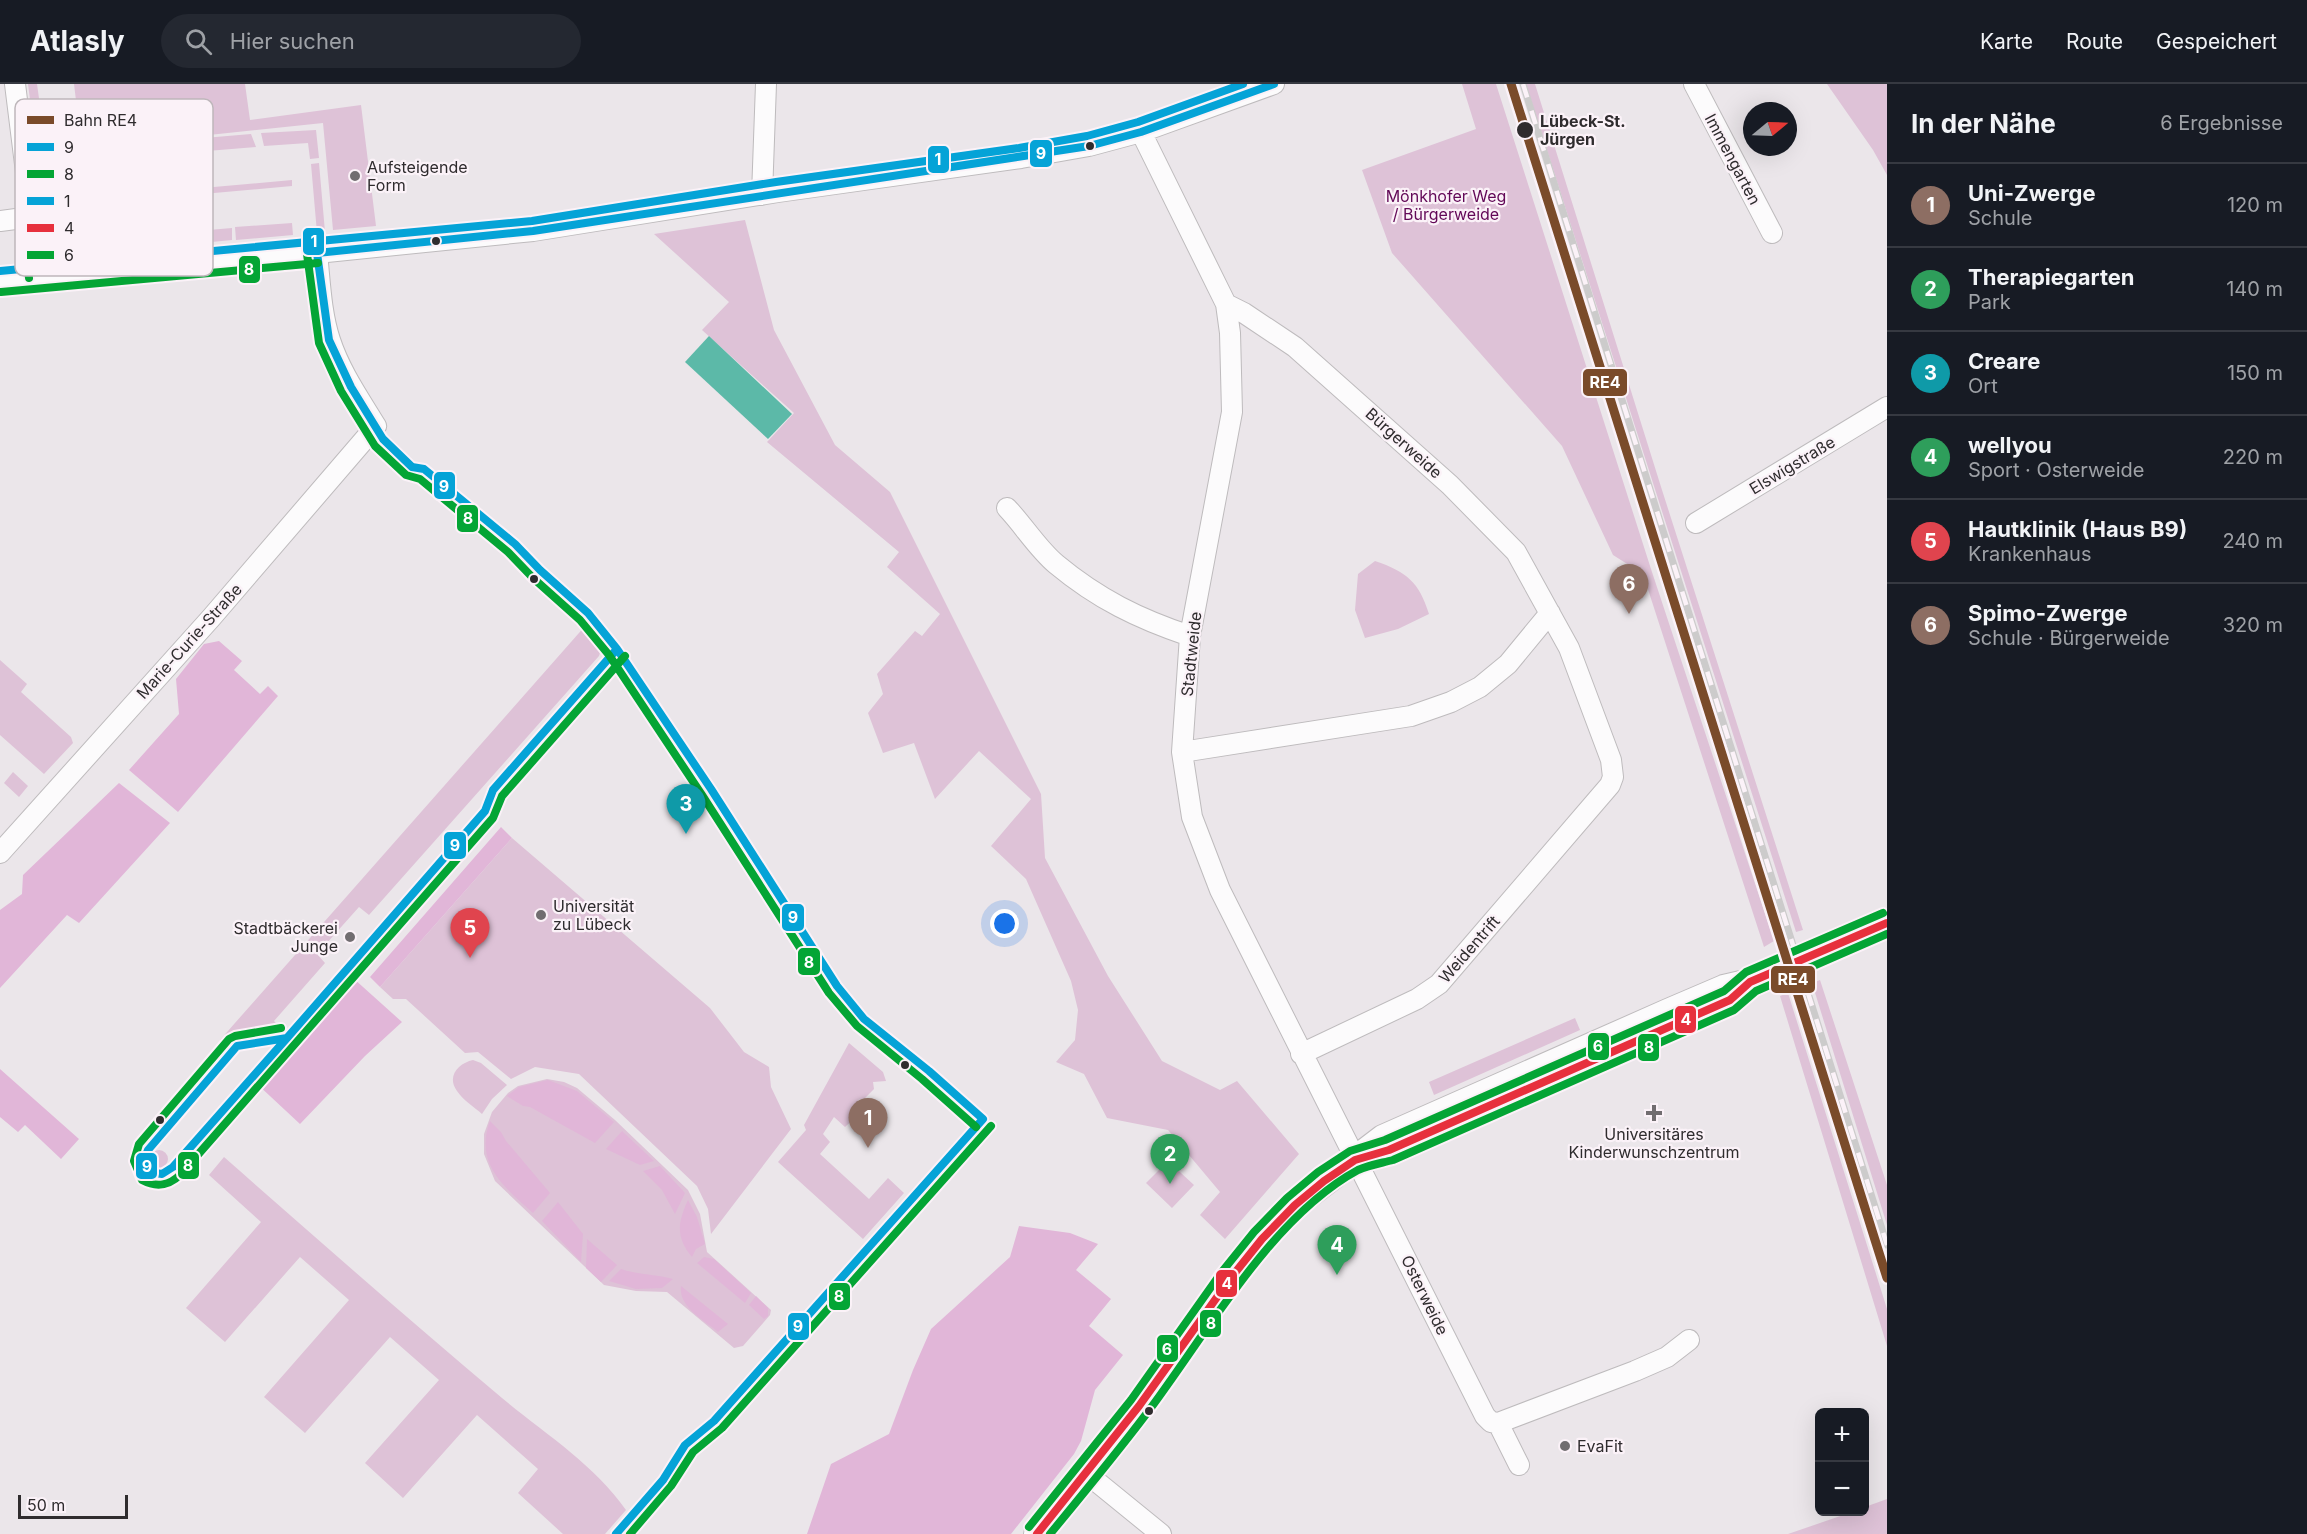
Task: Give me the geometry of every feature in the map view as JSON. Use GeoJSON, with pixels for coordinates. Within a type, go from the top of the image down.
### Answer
{"type":"FeatureCollection","features":[{"type":"Feature","properties":{"kind":"main road"},"geometry":{"type":"LineString","coordinates":[[1037,1534],[1139,1406],[1230,1279],[1262,1239],[1303,1199],[1383,1138],[1724,988],[1750,982],[1887,923]]}},
{"type":"Feature","properties":{"kind":"street"},"geometry":{"type":"LineString","coordinates":[[15,84],[17,99]]}},
{"type":"Feature","properties":{"kind":"street"},"geometry":{"type":"LineString","coordinates":[[762,195],[766,84]]}},
{"type":"Feature","properties":{"kind":"street"},"geometry":{"type":"LineString","coordinates":[[213,262],[533,231],[1021,158],[1089,146],[1142,132],[1274,84]]}},
{"type":"Feature","properties":{"kind":"street","name":"Immengarten"},"geometry":{"type":"LineString","coordinates":[[1694,84],[1772,233]]}},
{"type":"Feature","properties":{"kind":"street","name":"Stadtweide"},"geometry":{"type":"LineString","coordinates":[[1142,132],[1226,304],[1230,333],[1232,412],[1190,636],[1182,752],[1192,817],[1220,890],[1355,1160]]}},
{"type":"Feature","properties":{"kind":"street"},"geometry":{"type":"LineString","coordinates":[[0,221],[15,219]]}},
{"type":"Feature","properties":{"kind":"street","name":"Marie-Curie-Straße"},"geometry":{"type":"LineString","coordinates":[[0,853],[211,618],[376,426],[351,387],[329,340],[317,253]]}},
{"type":"Feature","properties":{"kind":"street"},"geometry":{"type":"LineString","coordinates":[[0,282],[51,276]]}},
{"type":"Feature","properties":{"kind":"street","name":"Bürgerweide"},"geometry":{"type":"LineString","coordinates":[[1226,304],[1244,313],[1295,347],[1450,484],[1516,552],[1569,648],[1611,760],[1610,785],[1577,823]]}},
{"type":"Feature","properties":{"kind":"street","name":"Elswigstraße"},"geometry":{"type":"LineString","coordinates":[[1696,523],[1887,407]]}},
{"type":"Feature","properties":{"kind":"street"},"geometry":{"type":"LineString","coordinates":[[1007,508],[1055,563],[1120,609],[1150,623],[1190,636]]}},
{"type":"Feature","properties":{"kind":"street"},"geometry":{"type":"LineString","coordinates":[[1182,752],[1400,718],[1451,702],[1480,687],[1508,663],[1550,613]]}},
{"type":"Feature","properties":{"kind":"street","name":"Weidentrift"},"geometry":{"type":"LineString","coordinates":[[1301,1054],[1430,992],[1577,823]]}},
{"type":"Feature","properties":{"kind":"street","name":"Osterweide"},"geometry":{"type":"LineString","coordinates":[[1355,1160],[1401,1246],[1481,1409],[1491,1422],[1498,1423],[1519,1465]]}},
{"type":"Feature","properties":{"kind":"street"},"geometry":{"type":"LineString","coordinates":[[1498,1423],[1667,1358],[1689,1340]]}},
{"type":"Feature","properties":{"kind":"street"},"geometry":{"type":"LineString","coordinates":[[1086,1473],[1151,1531]]}},
{"type":"Feature","properties":{"kind":"green space"},"geometry":{"type":"Polygon","coordinates":[[[28,84],[37,84],[39,99],[30,99],[28,84]]]}},
{"type":"Feature","properties":{"kind":"green space"},"geometry":{"type":"Polygon","coordinates":[[[74,84],[245,84],[250,120],[361,105],[376,226],[333,230],[323,123],[213,135],[213,99],[76,99],[74,84]]]}},
{"type":"Feature","properties":{"kind":"green space","name":"Mönkhofer Weg / Bürgerweide"},"geometry":{"type":"Polygon","coordinates":[[[1462,84],[1496,84],[1651,569],[1774,941],[1764,947],[1643,574],[1613,555],[1562,446],[1392,253],[1362,170],[1476,129],[1462,84]]]}},
{"type":"Feature","properties":{"kind":"green space"},"geometry":{"type":"Polygon","coordinates":[[[1526,84],[1535,84],[1803,930],[1796,932],[1526,84]]]}},
{"type":"Feature","properties":{"kind":"green space"},"geometry":{"type":"Polygon","coordinates":[[[1827,84],[1887,84],[1887,175],[1873,150],[1827,84]]]}},
{"type":"Feature","properties":{"kind":"green space"},"geometry":{"type":"Polygon","coordinates":[[[316,130],[319,158],[310,159],[308,143],[264,146],[261,133],[316,130]]]}},
{"type":"Feature","properties":{"kind":"green space"},"geometry":{"type":"Polygon","coordinates":[[[251,134],[256,147],[213,151],[213,137],[251,134]]]}},
{"type":"Feature","properties":{"kind":"green space"},"geometry":{"type":"Polygon","coordinates":[[[319,163],[325,232],[317,233],[311,164],[319,163]]]}},
{"type":"Feature","properties":{"kind":"green space"},"geometry":{"type":"Polygon","coordinates":[[[292,180],[292,186],[213,193],[213,187],[292,180]]]}},
{"type":"Feature","properties":{"kind":"green space"},"geometry":{"type":"Polygon","coordinates":[[[745,220],[774,330],[835,445],[890,492],[1041,794],[1045,858],[1108,976],[1162,1061],[1220,1090],[1237,1081],[1299,1154],[1225,1239],[1200,1215],[1220,1192],[1168,1130],[1107,1118],[1084,1074],[1056,1062],[1075,1040],[1078,1010],[1071,981],[1026,879],[991,846],[1031,799],[979,751],[935,799],[914,743],[883,753],[868,713],[883,694],[877,674],[915,631],[922,636],[940,614],[887,567],[899,552],[767,442],[794,413],[702,330],[729,302],[654,234],[745,220]]]}},
{"type":"Feature","properties":{"kind":"green space"},"geometry":{"type":"Polygon","coordinates":[[[292,223],[293,235],[236,240],[235,227],[292,223]]]}},
{"type":"Feature","properties":{"kind":"green space"},"geometry":{"type":"Polygon","coordinates":[[[232,228],[232,240],[213,242],[213,230],[232,228]]]}},
{"type":"Feature","properties":{"kind":"green space"},"geometry":{"type":"Polygon","coordinates":[[[1375,561],[1404,574],[1421,594],[1429,614],[1398,629],[1365,638],[1355,610],[1358,574],[1375,561]]]}},
{"type":"Feature","properties":{"kind":"green space"},"geometry":{"type":"Polygon","coordinates":[[[586,625],[599,643],[599,656],[369,915],[359,907],[317,954],[325,963],[274,1021],[284,1031],[220,1040],[586,625]]]}},
{"type":"Feature","properties":{"kind":"green space"},"geometry":{"type":"Polygon","coordinates":[[[0,660],[27,684],[21,692],[71,737],[73,743],[44,774],[0,735],[0,660]]]}},
{"type":"Feature","properties":{"kind":"green space"},"geometry":{"type":"Polygon","coordinates":[[[13,772],[28,786],[19,797],[4,783],[13,772]]]}},
{"type":"Feature","properties":{"kind":"green space"},"geometry":{"type":"Polygon","coordinates":[[[512,838],[710,1008],[744,1052],[769,1067],[771,1087],[791,1129],[711,1234],[708,1209],[697,1186],[579,1074],[535,1067],[511,1079],[478,1052],[465,1053],[406,999],[393,999],[380,987],[512,838]]]}},
{"type":"Feature","properties":{"kind":"green space"},"geometry":{"type":"Polygon","coordinates":[[[1820,980],[1887,1185],[1887,1225],[1812,983],[1820,980]]]}},
{"type":"Feature","properties":{"kind":"green space"},"geometry":{"type":"Polygon","coordinates":[[[1788,993],[1887,1309],[1887,1346],[1780,996],[1788,993]]]}},
{"type":"Feature","properties":{"kind":"green space"},"geometry":{"type":"Polygon","coordinates":[[[1575,1018],[1580,1030],[1434,1095],[1429,1082],[1575,1018]]]}},
{"type":"Feature","properties":{"kind":"green space"},"geometry":{"type":"Polygon","coordinates":[[[849,1043],[883,1072],[886,1081],[873,1082],[874,1089],[865,1098],[858,1100],[858,1115],[845,1127],[834,1117],[823,1134],[830,1142],[820,1154],[869,1199],[888,1178],[904,1193],[863,1239],[778,1162],[806,1130],[804,1125],[849,1043]]]}},
{"type":"Feature","properties":{"kind":"green space"},"geometry":{"type":"Polygon","coordinates":[[[473,1060],[481,1063],[507,1085],[492,1099],[482,1114],[459,1094],[453,1080],[459,1067],[473,1060]]]}},
{"type":"Feature","properties":{"kind":"green space"},"geometry":{"type":"Polygon","coordinates":[[[547,1079],[564,1082],[577,1088],[615,1120],[688,1190],[700,1214],[707,1252],[771,1310],[770,1315],[743,1346],[734,1348],[667,1292],[636,1291],[604,1285],[495,1181],[484,1154],[484,1134],[492,1112],[508,1093],[518,1086],[547,1079]]]}},
{"type":"Feature","properties":{"kind":"green space"},"geometry":{"type":"Polygon","coordinates":[[[155,1150],[163,1150],[168,1155],[166,1166],[155,1168],[150,1163],[150,1155],[155,1150]]]}},
{"type":"Feature","properties":{"kind":"green space"},"geometry":{"type":"Polygon","coordinates":[[[224,1157],[502,1398],[568,1450],[599,1478],[626,1510],[605,1534],[563,1534],[518,1493],[538,1469],[477,1415],[403,1498],[365,1463],[439,1380],[390,1337],[305,1433],[264,1397],[349,1300],[300,1257],[225,1342],[186,1308],[261,1222],[209,1175],[224,1157]]]}},
{"type":"Feature","properties":{"kind":"green space"},"geometry":{"type":"Polygon","coordinates":[[[1168,1161],[1194,1185],[1172,1208],[1146,1183],[1168,1161]]]}},
{"type":"Feature","properties":{"kind":"green space"},"geometry":{"type":"Polygon","coordinates":[[[1887,1499],[1887,1534],[1788,1534],[1840,1516],[1869,1516],[1869,1506],[1887,1499]]]}},
{"type":"Feature","properties":{"kind":"shaded area"},"geometry":{"type":"Polygon","coordinates":[[[709,336],[792,414],[768,439],[685,362],[709,336]]]}},
{"type":"Feature","properties":{"kind":"shaded area"},"geometry":{"type":"Polygon","coordinates":[[[219,641],[242,661],[234,670],[260,694],[268,686],[278,696],[178,812],[129,770],[179,714],[176,679],[204,644],[219,641]]]}},
{"type":"Feature","properties":{"kind":"shaded area"},"geometry":{"type":"Polygon","coordinates":[[[119,783],[170,823],[79,923],[67,915],[0,988],[0,910],[22,894],[23,875],[119,783]]]}},
{"type":"Feature","properties":{"kind":"shaded area"},"geometry":{"type":"Polygon","coordinates":[[[501,827],[512,838],[380,987],[370,977],[501,827]]]}},
{"type":"Feature","properties":{"kind":"shaded area"},"geometry":{"type":"Polygon","coordinates":[[[353,978],[402,1022],[365,1056],[300,1124],[256,1083],[353,978]]]}},
{"type":"Feature","properties":{"kind":"shaded area"},"geometry":{"type":"Polygon","coordinates":[[[0,1069],[79,1139],[61,1159],[25,1125],[18,1132],[0,1117],[0,1069]]]}},
{"type":"Feature","properties":{"kind":"shaded area"},"geometry":{"type":"Polygon","coordinates":[[[548,1080],[577,1091],[614,1122],[595,1143],[507,1096],[519,1087],[548,1080]]]}},
{"type":"Feature","properties":{"kind":"shaded area"},"geometry":{"type":"Polygon","coordinates":[[[490,1121],[550,1193],[533,1213],[502,1184],[489,1162],[486,1136],[490,1121]]]}},
{"type":"Feature","properties":{"kind":"shaded area"},"geometry":{"type":"Polygon","coordinates":[[[622,1131],[654,1161],[640,1165],[606,1149],[622,1131]]]}},
{"type":"Feature","properties":{"kind":"shaded area"},"geometry":{"type":"Polygon","coordinates":[[[660,1166],[685,1193],[675,1214],[662,1190],[643,1171],[660,1166]]]}},
{"type":"Feature","properties":{"kind":"shaded area"},"geometry":{"type":"Polygon","coordinates":[[[688,1200],[697,1217],[705,1244],[696,1249],[692,1257],[683,1242],[680,1229],[680,1222],[688,1200]]]}},
{"type":"Feature","properties":{"kind":"shaded area"},"geometry":{"type":"Polygon","coordinates":[[[558,1202],[583,1234],[581,1262],[542,1221],[558,1202]]]}},
{"type":"Feature","properties":{"kind":"shaded area"},"geometry":{"type":"Polygon","coordinates":[[[1019,1226],[1070,1233],[1098,1244],[1076,1270],[1111,1299],[1089,1326],[1123,1355],[1095,1390],[1081,1441],[1074,1454],[1011,1534],[807,1534],[831,1464],[889,1434],[931,1329],[1010,1257],[1019,1226]]]}},
{"type":"Feature","properties":{"kind":"shaded area"},"geometry":{"type":"Polygon","coordinates":[[[587,1239],[617,1265],[601,1282],[586,1268],[587,1239]]]}},
{"type":"Feature","properties":{"kind":"shaded area"},"geometry":{"type":"Polygon","coordinates":[[[704,1257],[714,1259],[751,1293],[745,1303],[697,1263],[704,1257]]]}},
{"type":"Feature","properties":{"kind":"shaded area"},"geometry":{"type":"Polygon","coordinates":[[[621,1269],[673,1279],[662,1288],[636,1289],[609,1281],[621,1269]]]}},
{"type":"Feature","properties":{"kind":"shaded area"},"geometry":{"type":"Polygon","coordinates":[[[681,1286],[728,1324],[718,1332],[699,1318],[684,1300],[681,1286]]]}},
{"type":"Feature","properties":{"kind":"shaded area"},"geometry":{"type":"Polygon","coordinates":[[[756,1296],[768,1308],[768,1316],[764,1319],[749,1305],[756,1296]]]}},
{"type":"Feature","properties":{"kind":"railway"},"geometry":{"type":"LineString","coordinates":[[1523,84],[1887,1245]]}},
{"type":"Feature","properties":{"kind":"rail line","name":"RE4"},"geometry":{"type":"LineString","coordinates":[[1511,84],[1887,1278]]}},
{"type":"Feature","properties":{"kind":"transit line","name":"1"},"geometry":{"type":"LineString","coordinates":[[213,251],[532,221],[776,182],[1019,148],[1087,136],[1138,122],[1243,84]]}},
{"type":"Feature","properties":{"kind":"transit line","name":"9"},"geometry":{"type":"LineString","coordinates":[[317,253],[533,231],[1089,146],[1141,132],[1274,84]]}},
{"type":"Feature","properties":{"kind":"transit line","name":"9"},"geometry":{"type":"LineString","coordinates":[[317,253],[329,340],[351,387],[383,439],[412,467],[424,469],[515,544],[588,613],[617,649],[711,789],[837,986],[864,1019],[929,1071],[983,1119]]}},
{"type":"Feature","properties":{"kind":"transit line","name":"8"},"geometry":{"type":"LineString","coordinates":[[307,254],[319,343],[341,391],[375,446],[406,475],[420,479],[508,552],[580,620],[609,655],[829,993],[857,1026],[976,1127]]}},
{"type":"Feature","properties":{"kind":"transit line","name":"8"},"geometry":{"type":"LineString","coordinates":[[213,273],[318,263]]}},
{"type":"Feature","properties":{"kind":"transit line","name":"1"},"geometry":{"type":"LineString","coordinates":[[0,271],[15,270]]}},
{"type":"Feature","properties":{"kind":"transit line","name":"8"},"geometry":{"type":"LineString","coordinates":[[1,292],[176,276]]}},
{"type":"Feature","properties":{"kind":"transit line","name":"9"},"geometry":{"type":"LineString","coordinates":[[287,1038],[485,811],[493,790],[617,649]]}},
{"type":"Feature","properties":{"kind":"transit line","name":"8"},"geometry":{"type":"LineString","coordinates":[[281,1028],[229,1039],[139,1144],[134,1161],[142,1180],[158,1185],[172,1181],[181,1174],[493,818],[502,796],[625,656]]}},
{"type":"Feature","properties":{"kind":"transit line","name":"6"},"geometry":{"type":"LineString","coordinates":[[1029,1527],[1131,1400],[1221,1273],[1254,1232],[1287,1198],[1318,1172],[1350,1151],[1385,1140],[1724,991],[1746,972],[1883,913]]}},
{"type":"Feature","properties":{"kind":"transit line","name":"4"},"geometry":{"type":"LineString","coordinates":[[1037,1534],[1139,1406],[1230,1279],[1262,1239],[1295,1205],[1324,1181],[1355,1160],[1389,1150],[1730,1000],[1750,982],[1887,923]]}},
{"type":"Feature","properties":{"kind":"transit line","name":"8"},"geometry":{"type":"LineString","coordinates":[[1050,1534],[1147,1413],[1242,1280],[1297,1217],[1326,1191],[1358,1170],[1393,1160],[1734,1010],[1756,991],[1887,934]]}},
{"type":"Feature","properties":{"kind":"transit line","name":"9"},"geometry":{"type":"LineString","coordinates":[[287,1038],[173,1167],[162,1174],[149,1172],[144,1160],[148,1150],[237,1046],[287,1038]]}},
{"type":"Feature","properties":{"kind":"transit line","name":"9"},"geometry":{"type":"LineString","coordinates":[[616,1534],[663,1480],[685,1445],[714,1421],[983,1119]]}},
{"type":"Feature","properties":{"kind":"transit line","name":"8"},"geometry":{"type":"LineString","coordinates":[[630,1534],[671,1486],[693,1452],[722,1428],[991,1126]]}},
{"type":"Feature","properties":{"kind":"place","name":"Lübeck-St. Jürgen"},"geometry":{"type":"Point","coordinates":[1525,130]}},
{"type":"Feature","properties":{"kind":"place","name":"Aufsteigende Form"},"geometry":{"type":"Point","coordinates":[355,176]}},
{"type":"Feature","properties":{"kind":"place","name":"Spimo-Zwerge"},"geometry":{"type":"Point","coordinates":[1629,614]}},
{"type":"Feature","properties":{"kind":"place","name":"Creare"},"geometry":{"type":"Point","coordinates":[686,834]}},
{"type":"Feature","properties":{"kind":"place","name":"Universität zu Lübeck"},"geometry":{"type":"Point","coordinates":[541,915]}},
{"type":"Feature","properties":{"kind":"place","name":"Stadtbäckerei Junge"},"geometry":{"type":"Point","coordinates":[350,937]}},
{"type":"Feature","properties":{"kind":"place","name":"Hautklinik (Haus B9)"},"geometry":{"type":"Point","coordinates":[470,958]}},
{"type":"Feature","properties":{"kind":"place","name":"Universitäres Kinderwunschzentrum"},"geometry":{"type":"Point","coordinates":[1654,1113]}},
{"type":"Feature","properties":{"kind":"place","name":"Uni-Zwerge"},"geometry":{"type":"Point","coordinates":[868,1148]}},
{"type":"Feature","properties":{"kind":"place","name":"Therapiegarten"},"geometry":{"type":"Point","coordinates":[1170,1184]}},
{"type":"Feature","properties":{"kind":"place","name":"wellyou"},"geometry":{"type":"Point","coordinates":[1337,1275]}},
{"type":"Feature","properties":{"kind":"place","name":"EvaFit"},"geometry":{"type":"Point","coordinates":[1565,1446]}}]}
